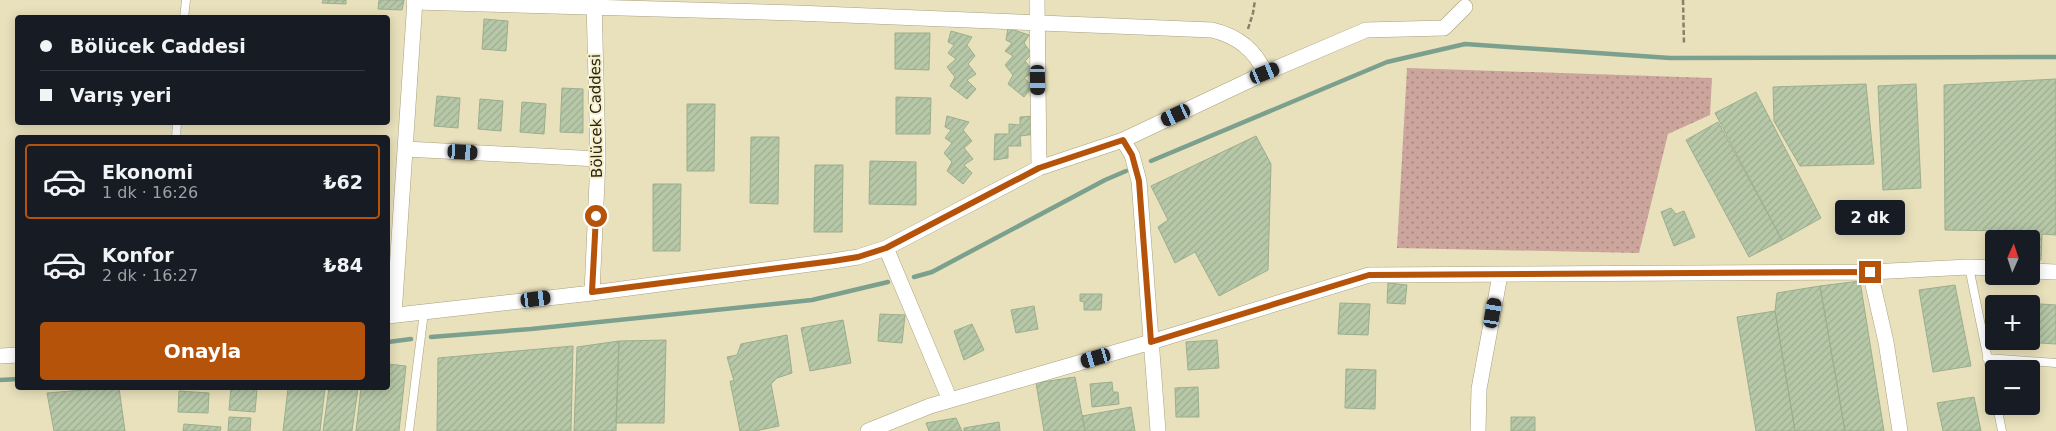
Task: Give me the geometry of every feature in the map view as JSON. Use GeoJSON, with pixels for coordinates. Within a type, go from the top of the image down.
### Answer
{"type":"FeatureCollection","features":[{"type":"Feature","properties":{"kind":"street"},"geometry":{"type":"LineString","coordinates":[[1037,0],[1039,168]]}},
{"type":"Feature","properties":{"kind":"street"},"geometry":{"type":"LineString","coordinates":[[1265,73],[1256,56],[1241,42],[1222,32],[1212,30],[594,3],[414,1],[405,149],[390,315],[424,317],[592,292],[858,257],[886,248],[1039,168],[1123,140],[1265,73],[1366,30],[1444,28],[1465,7]]}},
{"type":"Feature","properties":{"kind":"street","name":"Bölücek Caddesi"},"geometry":{"type":"LineString","coordinates":[[592,292],[598,159],[594,3]]}},
{"type":"Feature","properties":{"kind":"street"},"geometry":{"type":"LineString","coordinates":[[1123,140],[1132,155],[1139,181],[1158,431]]}},
{"type":"Feature","properties":{"kind":"street"},"geometry":{"type":"LineString","coordinates":[[405,149],[598,159]]}},
{"type":"Feature","properties":{"kind":"street"},"geometry":{"type":"LineString","coordinates":[[886,248],[950,400]]}},
{"type":"Feature","properties":{"kind":"street"},"geometry":{"type":"LineString","coordinates":[[868,431],[950,400],[1151,342],[1369,275],[1870,272],[1985,268]]}},
{"type":"Feature","properties":{"kind":"street"},"geometry":{"type":"LineString","coordinates":[[2040,271],[2056,272]]}},
{"type":"Feature","properties":{"kind":"street"},"geometry":{"type":"LineString","coordinates":[[1870,272],[1886,342],[1900,431]]}},
{"type":"Feature","properties":{"kind":"street"},"geometry":{"type":"LineString","coordinates":[[1478,431],[1479,389],[1500,275]]}},
{"type":"Feature","properties":{"kind":"street"},"geometry":{"type":"LineString","coordinates":[[0,356],[15,354]]}},
{"type":"Feature","properties":{"kind":"lane"},"geometry":{"type":"LineString","coordinates":[[184,15],[186,0]]}},
{"type":"Feature","properties":{"kind":"lane"},"geometry":{"type":"LineString","coordinates":[[1969,267],[1988,358],[2056,363]]}},
{"type":"Feature","properties":{"kind":"lane"},"geometry":{"type":"LineString","coordinates":[[409,431],[424,317]]}},
{"type":"Feature","properties":{"kind":"lane"},"geometry":{"type":"LineString","coordinates":[[1999,415],[2002,431]]}},
{"type":"Feature","properties":{"kind":"path"},"geometry":{"type":"LineString","coordinates":[[1241,42],[1250,25],[1255,0]]}},
{"type":"Feature","properties":{"kind":"path"},"geometry":{"type":"LineString","coordinates":[[1683,0],[1684,44]]}},
{"type":"Feature","properties":{"kind":"shaded area"},"geometry":{"type":"Polygon","coordinates":[[[1407,68],[1712,78],[1710,115],[1668,134],[1639,253],[1397,248],[1407,68]]]}},
{"type":"Feature","properties":{"kind":"building"},"geometry":{"type":"Polygon","coordinates":[[[323,0],[346,0],[346,4],[322,3],[323,0]]]}},
{"type":"Feature","properties":{"kind":"building"},"geometry":{"type":"Polygon","coordinates":[[[379,0],[404,0],[402,10],[378,9],[379,0]]]}},
{"type":"Feature","properties":{"kind":"building"},"geometry":{"type":"Polygon","coordinates":[[[484,19],[508,21],[506,51],[482,49],[484,19]]]}},
{"type":"Feature","properties":{"kind":"building"},"geometry":{"type":"Polygon","coordinates":[[[1008,28],[1029,35],[1024,43],[1032,54],[1025,61],[1034,72],[1024,78],[1033,86],[1024,97],[1008,84],[1013,75],[1005,65],[1013,56],[1005,51],[1012,43],[1006,40],[1008,28]]]}},
{"type":"Feature","properties":{"kind":"building"},"geometry":{"type":"Polygon","coordinates":[[[951,31],[972,37],[967,45],[975,56],[968,64],[976,74],[967,80],[976,89],[967,99],[950,86],[955,77],[947,67],[956,59],[948,53],[954,45],[948,42],[951,31]]]}},
{"type":"Feature","properties":{"kind":"building"},"geometry":{"type":"Polygon","coordinates":[[[895,33],[930,33],[929,70],[895,69],[895,33]]]}},
{"type":"Feature","properties":{"kind":"building"},"geometry":{"type":"Polygon","coordinates":[[[2056,79],[2056,235],[2042,234],[2041,260],[2040,230],[1945,230],[1944,85],[2056,79]]]}},
{"type":"Feature","properties":{"kind":"building"},"geometry":{"type":"Polygon","coordinates":[[[1866,84],[1874,164],[1800,166],[1774,121],[1773,87],[1866,84]]]}},
{"type":"Feature","properties":{"kind":"building"},"geometry":{"type":"Polygon","coordinates":[[[1916,84],[1921,188],[1883,190],[1878,86],[1916,84]]]}},
{"type":"Feature","properties":{"kind":"building"},"geometry":{"type":"Polygon","coordinates":[[[562,88],[583,89],[583,133],[560,132],[562,88]]]}},
{"type":"Feature","properties":{"kind":"building"},"geometry":{"type":"Polygon","coordinates":[[[1756,92],[1821,218],[1782,240],[1715,113],[1756,92]]]}},
{"type":"Feature","properties":{"kind":"building"},"geometry":{"type":"Polygon","coordinates":[[[437,96],[460,98],[458,128],[434,126],[437,96]]]}},
{"type":"Feature","properties":{"kind":"building"},"geometry":{"type":"Polygon","coordinates":[[[896,97],[931,98],[930,134],[896,134],[896,97]]]}},
{"type":"Feature","properties":{"kind":"building"},"geometry":{"type":"Polygon","coordinates":[[[480,99],[503,101],[501,131],[478,129],[480,99]]]}},
{"type":"Feature","properties":{"kind":"building"},"geometry":{"type":"Polygon","coordinates":[[[522,102],[546,104],[544,134],[520,132],[522,102]]]}},
{"type":"Feature","properties":{"kind":"building"},"geometry":{"type":"Polygon","coordinates":[[[687,104],[715,104],[714,171],[687,171],[687,104]]]}},
{"type":"Feature","properties":{"kind":"building"},"geometry":{"type":"Polygon","coordinates":[[[947,116],[969,122],[963,130],[972,141],[964,148],[973,159],[964,165],[972,173],[963,184],[947,171],[952,162],[944,153],[952,143],[945,138],[951,130],[945,127],[947,116]]]}},
{"type":"Feature","properties":{"kind":"building"},"geometry":{"type":"Polygon","coordinates":[[[1035,116],[1036,134],[1020,136],[1021,146],[1008,146],[1008,158],[994,160],[995,134],[1009,134],[1009,124],[1020,125],[1020,117],[1035,116]]]}},
{"type":"Feature","properties":{"kind":"building"},"geometry":{"type":"Polygon","coordinates":[[[1718,122],[1782,240],[1749,257],[1686,140],[1718,122]]]}},
{"type":"Feature","properties":{"kind":"building"},"geometry":{"type":"Polygon","coordinates":[[[1256,136],[1271,164],[1268,270],[1219,296],[1195,252],[1175,263],[1158,227],[1168,220],[1151,186],[1256,136]]]}},
{"type":"Feature","properties":{"kind":"building"},"geometry":{"type":"Polygon","coordinates":[[[751,137],[779,137],[778,204],[750,203],[751,137]]]}},
{"type":"Feature","properties":{"kind":"building"},"geometry":{"type":"Polygon","coordinates":[[[870,161],[916,162],[916,205],[869,204],[870,161]]]}},
{"type":"Feature","properties":{"kind":"building"},"geometry":{"type":"Polygon","coordinates":[[[815,165],[843,165],[842,232],[814,232],[815,165]]]}},
{"type":"Feature","properties":{"kind":"building"},"geometry":{"type":"Polygon","coordinates":[[[653,184],[681,184],[680,251],[653,251],[653,184]]]}},
{"type":"Feature","properties":{"kind":"building"},"geometry":{"type":"Polygon","coordinates":[[[1671,208],[1676,214],[1684,211],[1695,237],[1674,246],[1661,212],[1671,208]]]}},
{"type":"Feature","properties":{"kind":"building"},"geometry":{"type":"Polygon","coordinates":[[[1860,281],[1884,431],[1845,431],[1820,286],[1860,281]]]}},
{"type":"Feature","properties":{"kind":"building"},"geometry":{"type":"Polygon","coordinates":[[[1388,283],[1407,285],[1405,304],[1387,303],[1388,283]]]}},
{"type":"Feature","properties":{"kind":"building"},"geometry":{"type":"Polygon","coordinates":[[[1955,285],[1971,366],[1933,372],[1919,290],[1955,285]]]}},
{"type":"Feature","properties":{"kind":"building"},"geometry":{"type":"Polygon","coordinates":[[[1820,286],[1845,431],[1795,431],[1775,311],[1777,293],[1820,286]]]}},
{"type":"Feature","properties":{"kind":"building"},"geometry":{"type":"Polygon","coordinates":[[[1080,294],[1102,294],[1101,310],[1084,310],[1084,302],[1080,301],[1080,294]]]}},
{"type":"Feature","properties":{"kind":"building"},"geometry":{"type":"Polygon","coordinates":[[[1340,303],[1370,304],[1368,335],[1338,334],[1340,303]]]}},
{"type":"Feature","properties":{"kind":"building"},"geometry":{"type":"Polygon","coordinates":[[[2040,304],[2056,305],[2056,344],[2040,343],[2040,304]]]}},
{"type":"Feature","properties":{"kind":"building"},"geometry":{"type":"Polygon","coordinates":[[[1034,306],[1038,329],[1016,333],[1011,310],[1034,306]]]}},
{"type":"Feature","properties":{"kind":"building"},"geometry":{"type":"Polygon","coordinates":[[[1775,311],[1795,431],[1756,431],[1737,317],[1775,311]]]}},
{"type":"Feature","properties":{"kind":"building"},"geometry":{"type":"Polygon","coordinates":[[[880,314],[905,315],[902,343],[878,341],[880,314]]]}},
{"type":"Feature","properties":{"kind":"building"},"geometry":{"type":"Polygon","coordinates":[[[843,320],[851,363],[810,371],[801,328],[843,320]]]}},
{"type":"Feature","properties":{"kind":"building"},"geometry":{"type":"Polygon","coordinates":[[[972,324],[984,350],[964,360],[954,331],[972,324]]]}},
{"type":"Feature","properties":{"kind":"building"},"geometry":{"type":"Polygon","coordinates":[[[787,335],[792,373],[777,378],[771,384],[779,426],[755,431],[740,431],[730,381],[734,381],[727,357],[737,355],[741,344],[787,335]]]}},
{"type":"Feature","properties":{"kind":"building"},"geometry":{"type":"Polygon","coordinates":[[[666,340],[664,423],[616,423],[619,341],[666,340]]]}},
{"type":"Feature","properties":{"kind":"building"},"geometry":{"type":"Polygon","coordinates":[[[1217,340],[1219,368],[1188,370],[1186,342],[1217,340]]]}},
{"type":"Feature","properties":{"kind":"building"},"geometry":{"type":"Polygon","coordinates":[[[619,341],[616,431],[574,431],[577,347],[619,341]]]}},
{"type":"Feature","properties":{"kind":"building"},"geometry":{"type":"Polygon","coordinates":[[[573,346],[571,431],[437,431],[438,358],[573,346]]]}},
{"type":"Feature","properties":{"kind":"building"},"geometry":{"type":"Polygon","coordinates":[[[390,364],[406,366],[399,431],[356,431],[361,390],[390,390],[390,364]]]}},
{"type":"Feature","properties":{"kind":"building"},"geometry":{"type":"Polygon","coordinates":[[[1346,369],[1376,370],[1375,409],[1345,408],[1346,369]]]}},
{"type":"Feature","properties":{"kind":"building"},"geometry":{"type":"Polygon","coordinates":[[[1075,377],[1085,431],[1044,431],[1036,383],[1075,377]]]}},
{"type":"Feature","properties":{"kind":"building"},"geometry":{"type":"Polygon","coordinates":[[[1112,382],[1113,392],[1118,392],[1119,404],[1092,407],[1090,384],[1112,382]]]}},
{"type":"Feature","properties":{"kind":"building"},"geometry":{"type":"Polygon","coordinates":[[[1198,387],[1199,417],[1176,417],[1175,388],[1198,387]]]}},
{"type":"Feature","properties":{"kind":"building"},"geometry":{"type":"Polygon","coordinates":[[[119,390],[125,431],[54,431],[47,393],[119,390]]]}},
{"type":"Feature","properties":{"kind":"building"},"geometry":{"type":"Polygon","coordinates":[[[231,390],[257,390],[255,412],[229,410],[231,390]]]}},
{"type":"Feature","properties":{"kind":"building"},"geometry":{"type":"Polygon","coordinates":[[[288,390],[325,390],[320,431],[283,431],[288,390]]]}},
{"type":"Feature","properties":{"kind":"building"},"geometry":{"type":"Polygon","coordinates":[[[329,390],[358,390],[352,431],[323,431],[329,390]]]}},
{"type":"Feature","properties":{"kind":"building"},"geometry":{"type":"Polygon","coordinates":[[[179,391],[209,393],[208,413],[178,412],[179,391]]]}},
{"type":"Feature","properties":{"kind":"building"},"geometry":{"type":"Polygon","coordinates":[[[1974,397],[1981,431],[1943,431],[1937,403],[1974,397]]]}},
{"type":"Feature","properties":{"kind":"building"},"geometry":{"type":"Polygon","coordinates":[[[1131,407],[1135,431],[1085,431],[1082,416],[1131,407]]]}},
{"type":"Feature","properties":{"kind":"building"},"geometry":{"type":"Polygon","coordinates":[[[229,417],[251,418],[250,431],[228,431],[229,417]]]}},
{"type":"Feature","properties":{"kind":"building"},"geometry":{"type":"Polygon","coordinates":[[[1511,417],[1535,417],[1535,431],[1511,431],[1511,417]]]}},
{"type":"Feature","properties":{"kind":"building"},"geometry":{"type":"Polygon","coordinates":[[[956,418],[962,431],[929,431],[926,423],[956,418]]]}},
{"type":"Feature","properties":{"kind":"building"},"geometry":{"type":"Polygon","coordinates":[[[999,422],[1000,431],[964,431],[964,428],[999,422]]]}},
{"type":"Feature","properties":{"kind":"building"},"geometry":{"type":"Polygon","coordinates":[[[184,424],[221,427],[220,431],[183,431],[184,424]]]}},
{"type":"Feature","properties":{"kind":"waterway"},"geometry":{"type":"LineString","coordinates":[[1151,161],[1387,62],[1465,44],[1670,58],[2056,57]]}},
{"type":"Feature","properties":{"kind":"waterway"},"geometry":{"type":"LineString","coordinates":[[914,277],[932,272],[1105,180],[1126,171]]}},
{"type":"Feature","properties":{"kind":"waterway"},"geometry":{"type":"LineString","coordinates":[[431,337],[531,329],[812,300],[888,282]]}},
{"type":"Feature","properties":{"kind":"waterway"},"geometry":{"type":"LineString","coordinates":[[390,342],[411,339]]}},
{"type":"Feature","properties":{"kind":"waterway"},"geometry":{"type":"LineString","coordinates":[[0,380],[15,379]]}},
{"type":"Feature","properties":{"kind":"route"},"geometry":{"type":"LineString","coordinates":[[596,216],[592,292],[833,261],[858,257],[886,248],[1039,168],[1123,140],[1132,155],[1139,181],[1151,342],[1369,275],[1870,272]]}}]}
